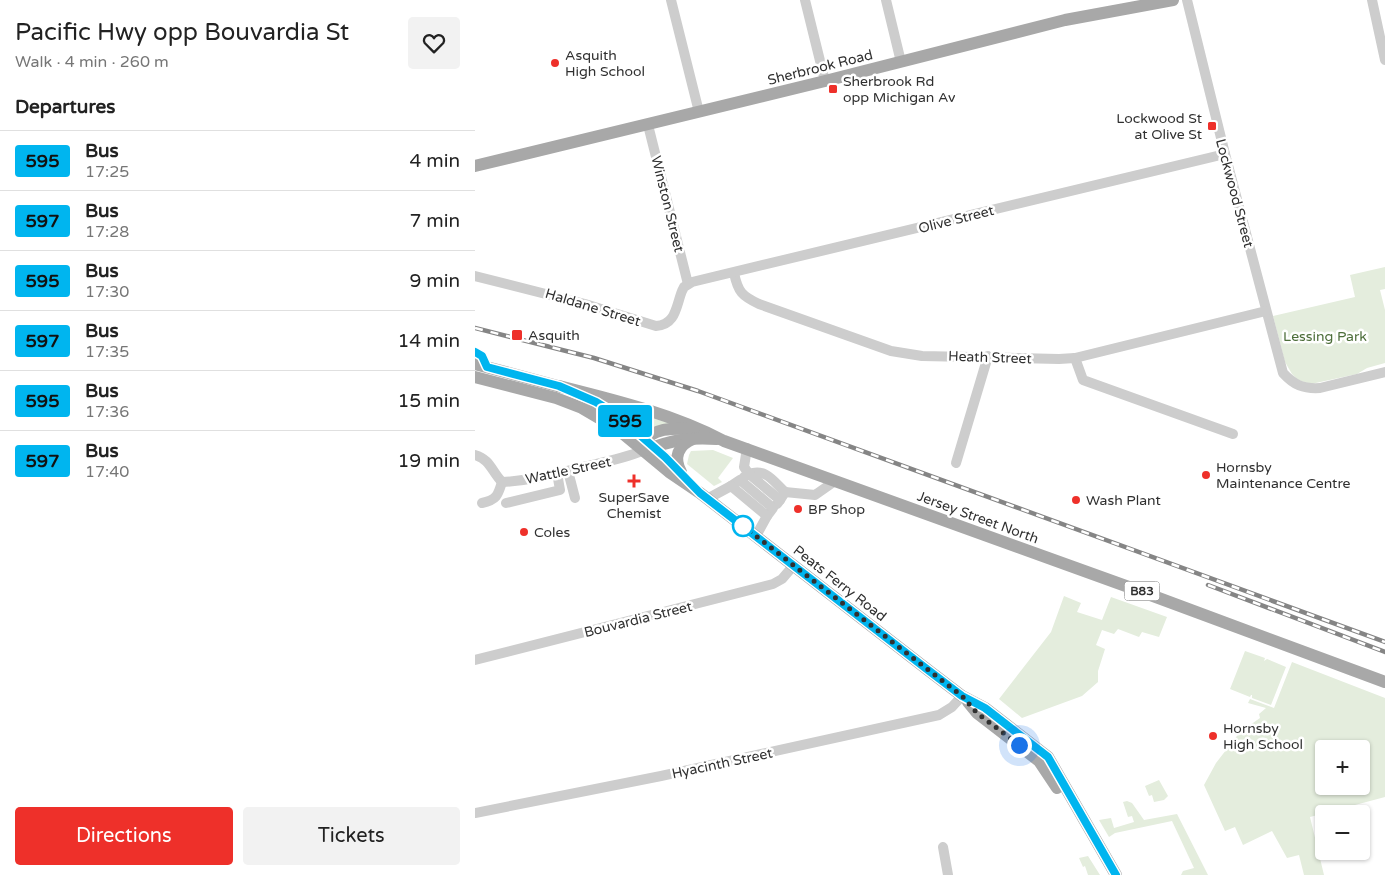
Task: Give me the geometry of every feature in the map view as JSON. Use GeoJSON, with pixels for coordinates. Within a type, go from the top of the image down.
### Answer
{"type":"FeatureCollection","features":[{"type":"Feature","properties":{"kind":"main road","name":"Sherbrook Road"},"geometry":{"type":"LineString","coordinates":[[475,166],[825,82],[1065,20],[1173,0]]}},
{"type":"Feature","properties":{"kind":"main road","name":"B83"},"geometry":{"type":"LineString","coordinates":[[480,372],[559,386],[606,408],[626,421],[642,448],[655,433],[666,430],[687,429],[701,435]]}},
{"type":"Feature","properties":{"kind":"main road"},"geometry":{"type":"LineString","coordinates":[[480,372],[570,403],[605,420],[642,448]]}},
{"type":"Feature","properties":{"kind":"main road","name":"Jersey Street North"},"geometry":{"type":"LineString","coordinates":[[559,386],[672,418],[701,435],[747,448],[1385,682]]}},
{"type":"Feature","properties":{"kind":"main road"},"geometry":{"type":"LineString","coordinates":[[686,479],[678,466],[677,452],[682,445],[701,435]]}},
{"type":"Feature","properties":{"kind":"main road","name":"Peats Ferry Road"},"geometry":{"type":"LineString","coordinates":[[642,448],[686,479],[703,496]]}},
{"type":"Feature","properties":{"kind":"main road","name":"Peats Ferry Road"},"geometry":{"type":"LineString","coordinates":[[642,448],[669,472],[756,536],[962,696],[985,708],[1048,757],[1116,875]]}},
{"type":"Feature","properties":{"kind":"main road","name":"Peats Ferry Road"},"geometry":{"type":"LineString","coordinates":[[962,696],[977,713],[1035,757],[1044,768],[1106,875]]}},
{"type":"Feature","properties":{"kind":"street"},"geometry":{"type":"LineString","coordinates":[[671,0],[699,112]]}},
{"type":"Feature","properties":{"kind":"street"},"geometry":{"type":"LineString","coordinates":[[805,0],[825,82]]}},
{"type":"Feature","properties":{"kind":"street"},"geometry":{"type":"LineString","coordinates":[[886,0],[901,62]]}},
{"type":"Feature","properties":{"kind":"street","name":"Lockwood Street"},"geometry":{"type":"LineString","coordinates":[[1187,0],[1225,154],[1283,373],[1291,382],[1309,388],[1320,388],[1385,372]]}},
{"type":"Feature","properties":{"kind":"street"},"geometry":{"type":"LineString","coordinates":[[1372,0],[1385,60]]}},
{"type":"Feature","properties":{"kind":"street","name":"Winston Street"},"geometry":{"type":"LineString","coordinates":[[648,125],[688,284]]}},
{"type":"Feature","properties":{"kind":"street","name":"Olive Street"},"geometry":{"type":"LineString","coordinates":[[688,284],[1225,154]]}},
{"type":"Feature","properties":{"kind":"street","name":"Heath Street"},"geometry":{"type":"LineString","coordinates":[[734,273],[739,290],[747,298],[891,351],[922,356],[1075,358],[1266,312]]}},
{"type":"Feature","properties":{"kind":"street","name":"Haldane Street"},"geometry":{"type":"LineString","coordinates":[[475,276],[585,304],[656,326],[665,324],[673,318],[682,290],[688,284]]}},
{"type":"Feature","properties":{"kind":"street"},"geometry":{"type":"LineString","coordinates":[[475,352],[482,356],[480,372]]}},
{"type":"Feature","properties":{"kind":"street"},"geometry":{"type":"LineString","coordinates":[[956,463],[988,356]]}},
{"type":"Feature","properties":{"kind":"street"},"geometry":{"type":"LineString","coordinates":[[1075,358],[1083,380],[1233,434]]}},
{"type":"Feature","properties":{"kind":"street","name":"Wattle Street"},"geometry":{"type":"LineString","coordinates":[[502,482],[568,471],[642,448]]}},
{"type":"Feature","properties":{"kind":"street"},"geometry":{"type":"LineString","coordinates":[[703,496],[740,480],[747,448]]}},
{"type":"Feature","properties":{"kind":"street"},"geometry":{"type":"LineString","coordinates":[[475,455],[482,457],[490,464],[502,482],[498,494],[492,501],[483,503]]}},
{"type":"Feature","properties":{"kind":"street"},"geometry":{"type":"LineString","coordinates":[[568,471],[575,498]]}},
{"type":"Feature","properties":{"kind":"street"},"geometry":{"type":"LineString","coordinates":[[506,503],[560,490],[557,473]]}},
{"type":"Feature","properties":{"kind":"street"},"geometry":{"type":"LineString","coordinates":[[740,480],[776,504],[815,496],[835,481]]}},
{"type":"Feature","properties":{"kind":"street"},"geometry":{"type":"LineString","coordinates":[[740,480],[776,504]]}},
{"type":"Feature","properties":{"kind":"street"},"geometry":{"type":"LineString","coordinates":[[756,536],[776,504]]}},
{"type":"Feature","properties":{"kind":"street","name":"Bouvardia Street"},"geometry":{"type":"LineString","coordinates":[[475,660],[766,586],[782,579],[794,566]]}},
{"type":"Feature","properties":{"kind":"street","name":"Hyacinth Street"},"geometry":{"type":"LineString","coordinates":[[475,813],[661,776],[939,715],[952,707],[962,696]]}},
{"type":"Feature","properties":{"kind":"street"},"geometry":{"type":"LineString","coordinates":[[943,847],[949,875]]}},
{"type":"Feature","properties":{"kind":"green space","name":"Lessing Park"},"geometry":{"type":"Polygon","coordinates":[[[1385,267],[1385,289],[1380,290],[1385,310],[1385,363],[1367,368],[1357,374],[1311,384],[1298,380],[1285,362],[1273,316],[1355,297],[1350,275],[1385,267]]]}},
{"type":"Feature","properties":{"kind":"green space"},"geometry":{"type":"Polygon","coordinates":[[[626,410],[672,424],[644,429],[626,410]]]}},
{"type":"Feature","properties":{"kind":"green space"},"geometry":{"type":"Polygon","coordinates":[[[713,450],[733,458],[718,478],[722,482],[714,486],[687,464],[691,451],[713,450]]]}},
{"type":"Feature","properties":{"kind":"green space"},"geometry":{"type":"Polygon","coordinates":[[[1064,596],[1081,603],[1077,612],[1102,620],[1111,597],[1167,617],[1159,637],[1142,632],[1139,637],[1118,629],[1114,634],[1102,630],[1096,645],[1105,649],[1098,671],[1098,682],[1082,696],[1022,718],[999,699],[1051,632],[1064,596]]]}},
{"type":"Feature","properties":{"kind":"green space"},"geometry":{"type":"Polygon","coordinates":[[[1245,651],[1265,658],[1264,661],[1267,659],[1286,667],[1271,705],[1252,698],[1252,695],[1250,697],[1230,689],[1245,651]]]}},
{"type":"Feature","properties":{"kind":"green space"},"geometry":{"type":"Polygon","coordinates":[[[1292,662],[1385,698],[1385,797],[1355,805],[1315,805],[1315,816],[1310,817],[1315,838],[1315,860],[1320,860],[1324,875],[1304,875],[1299,855],[1287,858],[1272,831],[1243,845],[1235,827],[1225,831],[1204,785],[1216,763],[1240,732],[1260,718],[1259,714],[1266,708],[1248,703],[1250,699],[1274,708],[1292,662]]]}},
{"type":"Feature","properties":{"kind":"green space"},"geometry":{"type":"Polygon","coordinates":[[[1159,780],[1168,796],[1164,800],[1154,802],[1152,795],[1149,796],[1145,786],[1159,780]]]}},
{"type":"Feature","properties":{"kind":"green space"},"geometry":{"type":"Polygon","coordinates":[[[1123,802],[1132,803],[1144,820],[1177,814],[1208,875],[1181,875],[1183,871],[1194,868],[1172,821],[1115,833],[1109,837],[1099,820],[1111,818],[1114,828],[1134,822],[1132,816],[1128,817],[1123,802]]]}},
{"type":"Feature","properties":{"kind":"green space"},"geometry":{"type":"Polygon","coordinates":[[[1088,856],[1100,875],[1088,875],[1085,866],[1083,867],[1079,858],[1088,856]]]}},
{"type":"Feature","properties":{"kind":"railway"},"geometry":{"type":"LineString","coordinates":[[475,328],[594,358],[698,391],[1385,642]]}},
{"type":"Feature","properties":{"kind":"railway"},"geometry":{"type":"LineString","coordinates":[[1208,585],[1385,652]]}},
{"type":"Feature","properties":{"kind":"bus line","name":"595"},"geometry":{"type":"LineString","coordinates":[[475,352],[482,356],[487,367],[559,386],[596,402],[626,421],[700,493],[962,696],[985,708],[1037,748],[1053,764],[1116,875]]}},
{"type":"Feature","properties":{"kind":"place","name":"Asquith High School"},"geometry":{"type":"Point","coordinates":[555,63]}},
{"type":"Feature","properties":{"kind":"place","name":"Sherbrook Rd opp Michigan Av"},"geometry":{"type":"Point","coordinates":[833,89]}},
{"type":"Feature","properties":{"kind":"place","name":"Lockwood St at Olive St"},"geometry":{"type":"Point","coordinates":[1212,126]}},
{"type":"Feature","properties":{"kind":"place","name":"Asquith"},"geometry":{"type":"Point","coordinates":[517,335]}},
{"type":"Feature","properties":{"kind":"place","name":"Hornsby Maintenance Centre"},"geometry":{"type":"Point","coordinates":[1206,475]}},
{"type":"Feature","properties":{"kind":"place","name":"SuperSave Chemist"},"geometry":{"type":"Point","coordinates":[634,481]}},
{"type":"Feature","properties":{"kind":"place","name":"Wash Plant"},"geometry":{"type":"Point","coordinates":[1076,500]}},
{"type":"Feature","properties":{"kind":"place","name":"BP Shop"},"geometry":{"type":"Point","coordinates":[798,509]}},
{"type":"Feature","properties":{"kind":"place","name":"Coles"},"geometry":{"type":"Point","coordinates":[524,532]}},
{"type":"Feature","properties":{"kind":"place","name":"Hornsby High School"},"geometry":{"type":"Point","coordinates":[1213,736]}},
{"type":"Feature","properties":{"kind":"route"},"geometry":{"type":"LineString","coordinates":[[743,526],[962,696],[977,713],[1019,745]]}}]}
